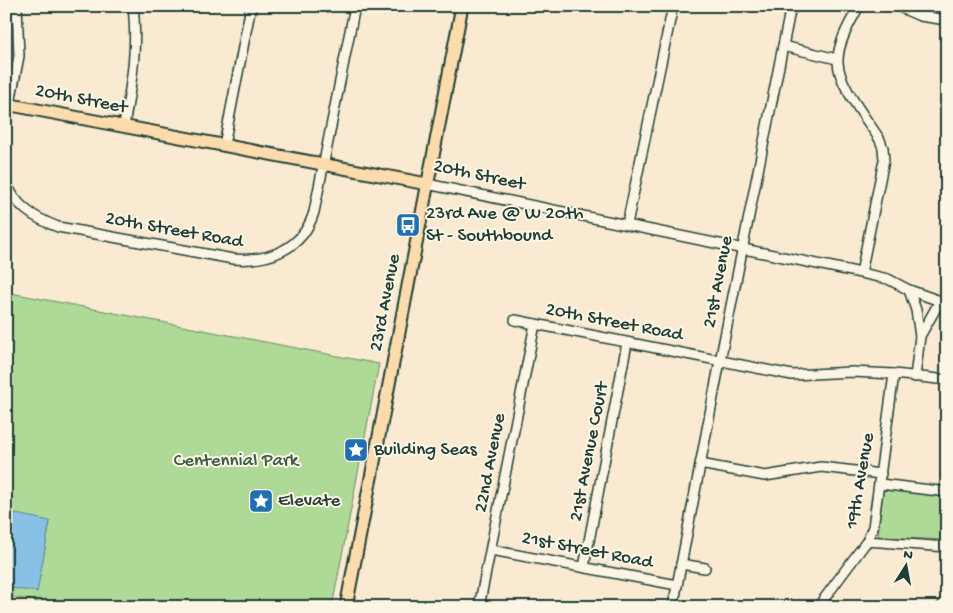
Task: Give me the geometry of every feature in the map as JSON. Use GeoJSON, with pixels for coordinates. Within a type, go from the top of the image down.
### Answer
{"type":"FeatureCollection","features":[{"type":"Feature","properties":{"kind":"main road","name":"23rd Avenue"},"geometry":{"type":"LineString","coordinates":[[346,607],[462,6]]}},
{"type":"Feature","properties":{"kind":"main road","name":"20th Street"},"geometry":{"type":"LineString","coordinates":[[8,104],[427,184]]}},
{"type":"Feature","properties":{"kind":"street"},"geometry":{"type":"LineString","coordinates":[[6,124],[8,104],[19,56],[17,6]]}},
{"type":"Feature","properties":{"kind":"street"},"geometry":{"type":"LineString","coordinates":[[124,126],[134,74],[135,35],[133,6]]}},
{"type":"Feature","properties":{"kind":"street"},"geometry":{"type":"LineString","coordinates":[[224,144],[251,6]]}},
{"type":"Feature","properties":{"kind":"street","name":"20th Street Road"},"geometry":{"type":"LineString","coordinates":[[6,182],[10,191],[24,209],[41,221],[58,226],[233,259],[264,259],[289,248],[302,236],[312,219],[355,6]]}},
{"type":"Feature","properties":{"kind":"street"},"geometry":{"type":"LineString","coordinates":[[627,224],[673,6]]}},
{"type":"Feature","properties":{"kind":"street","name":"21st Avenue"},"geometry":{"type":"LineString","coordinates":[[673,607],[791,6]]}},
{"type":"Feature","properties":{"kind":"street"},"geometry":{"type":"LineString","coordinates":[[859,6],[841,43],[837,59],[840,75],[845,86],[880,140],[884,160],[861,273]]}},
{"type":"Feature","properties":{"kind":"street"},"geometry":{"type":"LineString","coordinates":[[896,6],[920,16],[947,20]]}},
{"type":"Feature","properties":{"kind":"street"},"geometry":{"type":"LineString","coordinates":[[783,46],[837,59]]}},
{"type":"Feature","properties":{"kind":"street","name":"20th Street"},"geometry":{"type":"LineString","coordinates":[[427,184],[888,279],[909,290],[943,299]]}},
{"type":"Feature","properties":{"kind":"street"},"geometry":{"type":"LineString","coordinates":[[909,290],[916,310],[920,336],[915,377]]}},
{"type":"Feature","properties":{"kind":"street"},"geometry":{"type":"LineString","coordinates":[[920,336],[943,299]]}},
{"type":"Feature","properties":{"kind":"street","name":"20th Street Road"},"geometry":{"type":"LineString","coordinates":[[516,320],[792,375],[852,372],[894,374],[947,380]]}},
{"type":"Feature","properties":{"kind":"street","name":"22nd Avenue"},"geometry":{"type":"LineString","coordinates":[[479,607],[534,324]]}},
{"type":"Feature","properties":{"kind":"street","name":"21st Avenue Court"},"geometry":{"type":"LineString","coordinates":[[584,567],[628,343]]}},
{"type":"Feature","properties":{"kind":"street","name":"19th Avenue"},"geometry":{"type":"LineString","coordinates":[[818,607],[867,541],[873,528],[894,374]]}},
{"type":"Feature","properties":{"kind":"street"},"geometry":{"type":"LineString","coordinates":[[700,464],[765,476],[821,467],[881,474]]}},
{"type":"Feature","properties":{"kind":"street"},"geometry":{"type":"LineString","coordinates":[[880,484],[947,492]]}},
{"type":"Feature","properties":{"kind":"street"},"geometry":{"type":"LineString","coordinates":[[867,541],[947,547]]}},
{"type":"Feature","properties":{"kind":"street","name":"21st Street Road"},"geometry":{"type":"LineString","coordinates":[[491,550],[677,585]]}},
{"type":"Feature","properties":{"kind":"street"},"geometry":{"type":"LineString","coordinates":[[681,564],[705,568]]}},
{"type":"Feature","properties":{"kind":"street"},"geometry":{"type":"LineString","coordinates":[[941,607],[947,599]]}},
{"type":"Feature","properties":{"kind":"green space","name":"Centennial Park"},"geometry":{"type":"Polygon","coordinates":[[[6,292],[379,364],[332,607],[35,607],[36,601],[6,596],[6,587],[37,592],[50,522],[6,512],[6,292]]]}},
{"type":"Feature","properties":{"kind":"green space"},"geometry":{"type":"Polygon","coordinates":[[[883,487],[947,495],[947,540],[878,537],[883,487]]]}},
{"type":"Feature","properties":{"kind":"water"},"geometry":{"type":"Polygon","coordinates":[[[6,512],[50,521],[37,592],[6,587],[6,512]]]}},
{"type":"Feature","properties":{"kind":"place","name":"23rd Ave @ W 20th St - Southbound"},"geometry":{"type":"Point","coordinates":[408,225]}},
{"type":"Feature","properties":{"kind":"place","name":"Building Seas"},"geometry":{"type":"Point","coordinates":[356,450]}},
{"type":"Feature","properties":{"kind":"place","name":"Elevate"},"geometry":{"type":"Point","coordinates":[261,501]}}]}
